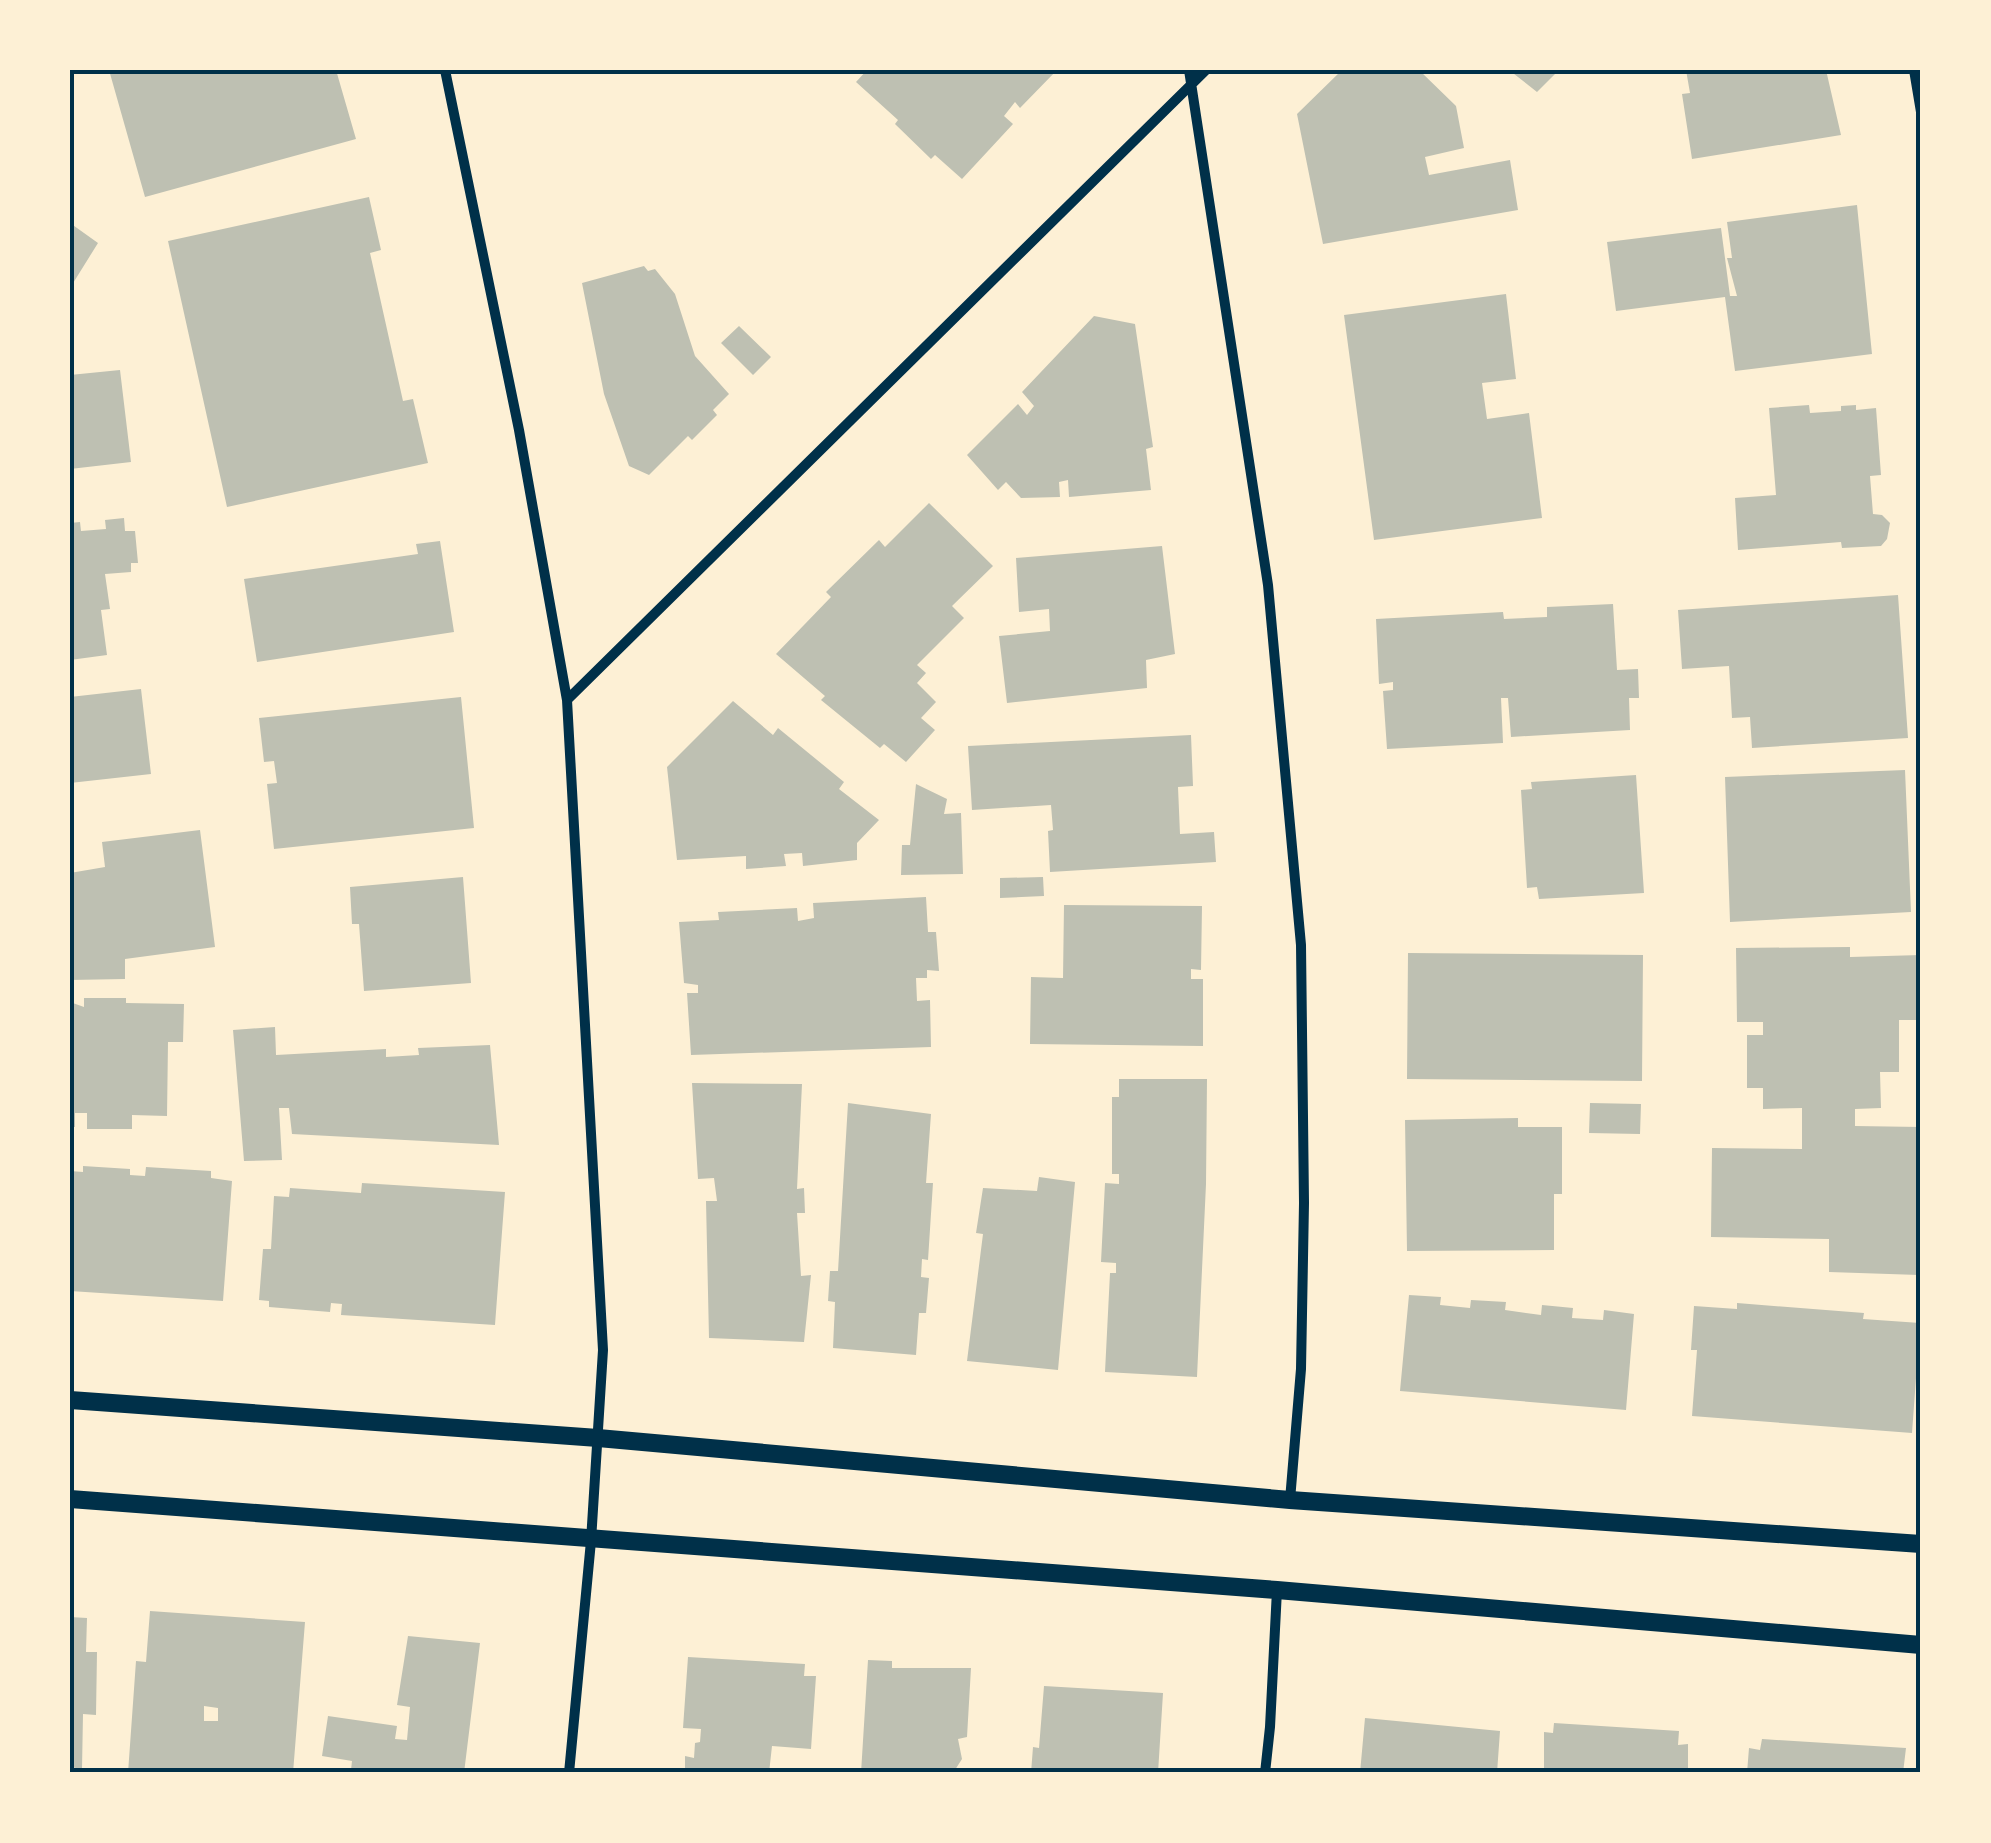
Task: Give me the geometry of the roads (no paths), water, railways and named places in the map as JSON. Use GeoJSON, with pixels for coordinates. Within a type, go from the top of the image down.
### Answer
{"type":"FeatureCollection","features":[{"type":"Feature","properties":{"kind":"street"},"geometry":{"type":"LineString","coordinates":[[1190,70],[1268,584],[1300,945],[1304,1203],[1300,1368],[1290,1500]]}},
{"type":"Feature","properties":{"kind":"street"},"geometry":{"type":"LineString","coordinates":[[568,700],[1206,70]]}},
{"type":"Feature","properties":{"kind":"street"},"geometry":{"type":"LineString","coordinates":[[1914,70],[1921,112]]}},
{"type":"Feature","properties":{"kind":"street"},"geometry":{"type":"LineString","coordinates":[[449,73],[568,700],[602,1350],[591,1541],[570,1773]]}},
{"type":"Feature","properties":{"kind":"street"},"geometry":{"type":"LineString","coordinates":[[70,1400],[598,1438],[1290,1500],[1921,1544]]}},
{"type":"Feature","properties":{"kind":"street"},"geometry":{"type":"LineString","coordinates":[[70,1499],[1277,1590],[1921,1644]]}},
{"type":"Feature","properties":{"kind":"street"},"geometry":{"type":"LineString","coordinates":[[1265,1773],[1277,1590]]}}]}
